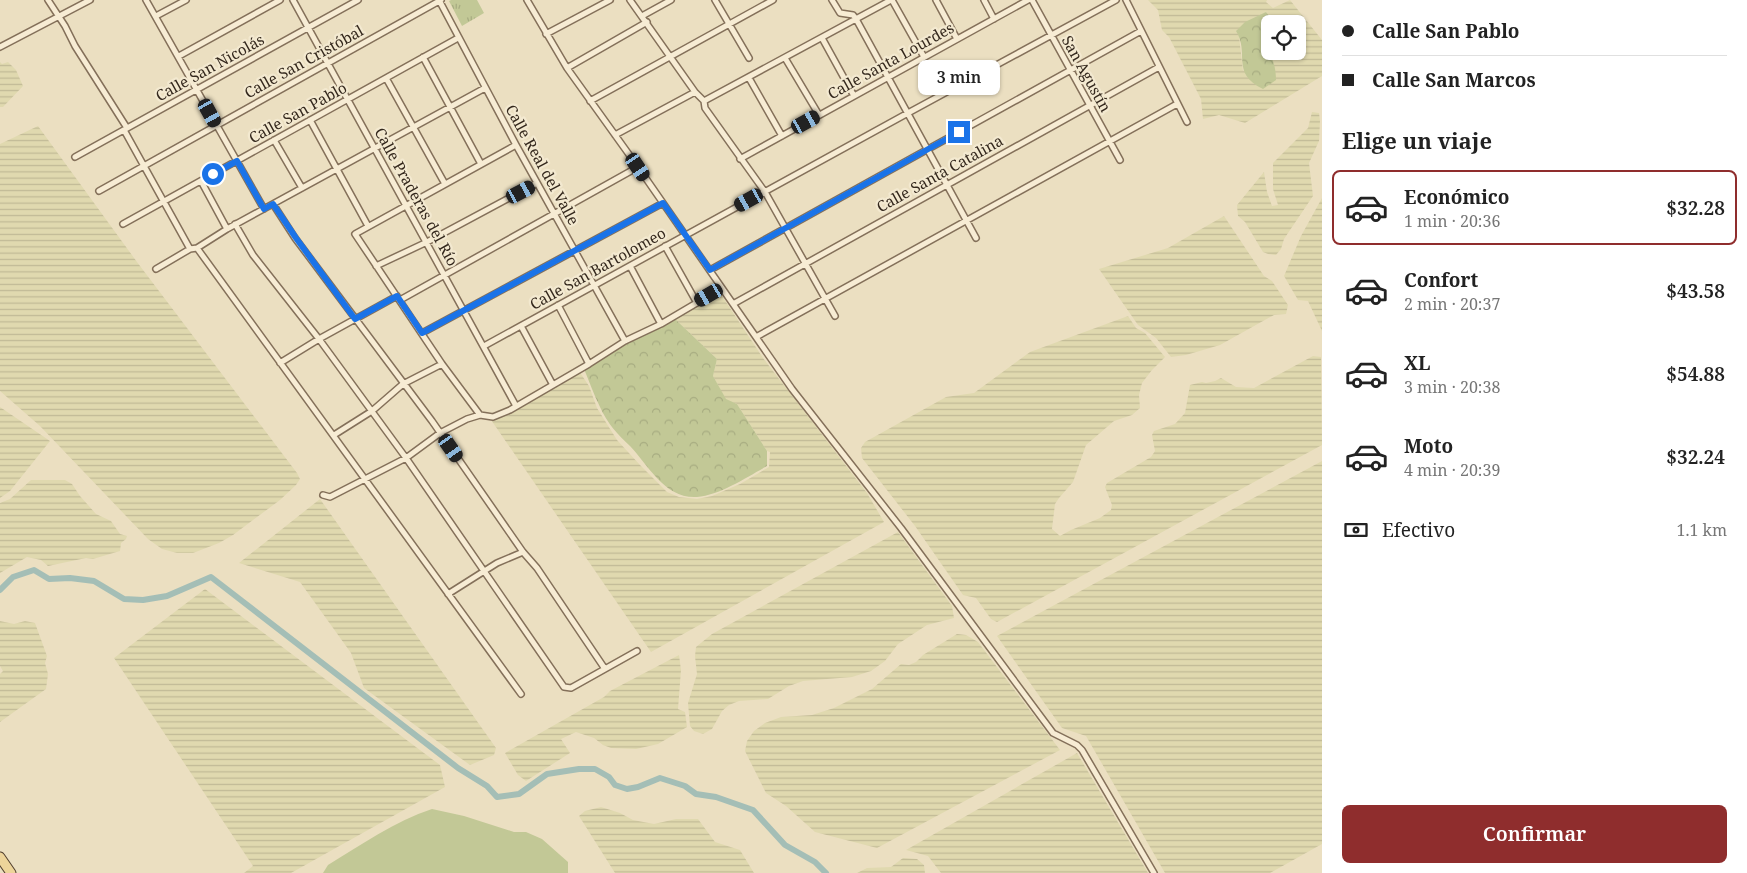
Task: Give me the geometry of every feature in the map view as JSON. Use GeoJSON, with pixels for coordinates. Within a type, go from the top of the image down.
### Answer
{"type":"FeatureCollection","features":[{"type":"Feature","properties":{"kind":"main road"},"geometry":{"type":"LineString","coordinates":[[0,857],[11,873]]}},
{"type":"Feature","properties":{"kind":"street"},"geometry":{"type":"LineString","coordinates":[[48,0],[126,129],[144,166],[190,249]]}},
{"type":"Feature","properties":{"kind":"street"},"geometry":{"type":"LineString","coordinates":[[0,46],[90,0]]}},
{"type":"Feature","properties":{"kind":"street"},"geometry":{"type":"LineString","coordinates":[[146,0],[264,209]]}},
{"type":"Feature","properties":{"kind":"street"},"geometry":{"type":"LineString","coordinates":[[156,16],[186,0]]}},
{"type":"Feature","properties":{"kind":"street"},"geometry":{"type":"LineString","coordinates":[[179,56],[280,0]]}},
{"type":"Feature","properties":{"kind":"street","name":"Calle Praderas del Río"},"geometry":{"type":"LineString","coordinates":[[294,0],[516,406]]}},
{"type":"Feature","properties":{"kind":"street","name":"Calle San Nicolás"},"geometry":{"type":"LineString","coordinates":[[75,157],[358,0]]}},
{"type":"Feature","properties":{"kind":"street","name":"Calle Real del Valle"},"geometry":{"type":"LineString","coordinates":[[440,0],[485,88],[625,341]]}},
{"type":"Feature","properties":{"kind":"street","name":"Calle San Cristóbal"},"geometry":{"type":"LineString","coordinates":[[99,190],[440,0]]}},
{"type":"Feature","properties":{"kind":"street"},"geometry":{"type":"LineString","coordinates":[[528,0],[567,68],[792,389],[901,528],[1053,733],[1077,745],[1082,750],[1154,873]]}},
{"type":"Feature","properties":{"kind":"street"},"geometry":{"type":"LineString","coordinates":[[546,34],[610,0]]}},
{"type":"Feature","properties":{"kind":"street"},"geometry":{"type":"LineString","coordinates":[[630,0],[695,92],[704,101],[705,108],[764,192],[835,316]]}},
{"type":"Feature","properties":{"kind":"street"},"geometry":{"type":"LineString","coordinates":[[642,16],[671,0]]}},
{"type":"Feature","properties":{"kind":"street"},"geometry":{"type":"LineString","coordinates":[[714,0],[749,58]]}},
{"type":"Feature","properties":{"kind":"street"},"geometry":{"type":"LineString","coordinates":[[590,101],[773,0]]}},
{"type":"Feature","properties":{"kind":"street"},"geometry":{"type":"LineString","coordinates":[[832,0],[840,13],[853,15],[856,19],[976,238]]}},
{"type":"Feature","properties":{"kind":"street"},"geometry":{"type":"LineString","coordinates":[[704,101],[892,0],[924,57]]}},
{"type":"Feature","properties":{"kind":"street"},"geometry":{"type":"LineString","coordinates":[[936,0],[957,39]]}},
{"type":"Feature","properties":{"kind":"street"},"geometry":{"type":"LineString","coordinates":[[984,0],[994,19]]}},
{"type":"Feature","properties":{"kind":"street","name":"Calle Santa Lourdes"},"geometry":{"type":"LineString","coordinates":[[740,159],[1028,0]]}},
{"type":"Feature","properties":{"kind":"street","name":"San Agustín"},"geometry":{"type":"LineString","coordinates":[[1032,0],[1120,160]]}},
{"type":"Feature","properties":{"kind":"street","name":"Calle San Bartolomeo"},"geometry":{"type":"LineString","coordinates":[[484,346],[1116,0]]}},
{"type":"Feature","properties":{"kind":"street"},"geometry":{"type":"LineString","coordinates":[[1126,0],[1187,122]]}},
{"type":"Feature","properties":{"kind":"street"},"geometry":{"type":"LineString","coordinates":[[567,68],[647,22]]}},
{"type":"Feature","properties":{"kind":"street"},"geometry":{"type":"LineString","coordinates":[[710,270],[1142,31]]}},
{"type":"Feature","properties":{"kind":"street","name":"Calle San Pablo"},"geometry":{"type":"LineString","coordinates":[[123,224],[458,38]]}},
{"type":"Feature","properties":{"kind":"street"},"geometry":{"type":"LineString","coordinates":[[822,38],[854,96]]}},
{"type":"Feature","properties":{"kind":"street"},"geometry":{"type":"LineString","coordinates":[[423,57],[482,164]]}},
{"type":"Feature","properties":{"kind":"street"},"geometry":{"type":"LineString","coordinates":[[785,58],[819,115]]}},
{"type":"Feature","properties":{"kind":"street","name":"Calle Santa Catalina"},"geometry":{"type":"LineString","coordinates":[[733,304],[1159,67]]}},
{"type":"Feature","properties":{"kind":"street"},"geometry":{"type":"LineString","coordinates":[[386,78],[445,184]]}},
{"type":"Feature","properties":{"kind":"street"},"geometry":{"type":"LineString","coordinates":[[749,78],[782,136]]}},
{"type":"Feature","properties":{"kind":"street"},"geometry":{"type":"LineString","coordinates":[[156,269],[485,88]]}},
{"type":"Feature","properties":{"kind":"street"},"geometry":{"type":"LineString","coordinates":[[615,135],[695,92]]}},
{"type":"Feature","properties":{"kind":"street"},"geometry":{"type":"LineString","coordinates":[[756,338],[1177,104]]}},
{"type":"Feature","properties":{"kind":"street"},"geometry":{"type":"LineString","coordinates":[[310,120],[368,226]]}},
{"type":"Feature","properties":{"kind":"street"},"geometry":{"type":"LineString","coordinates":[[274,140],[302,188]]}},
{"type":"Feature","properties":{"kind":"street"},"geometry":{"type":"LineString","coordinates":[[480,415],[442,364],[355,236],[368,226],[516,145]]}},
{"type":"Feature","properties":{"kind":"street"},"geometry":{"type":"LineString","coordinates":[[280,363],[355,319],[445,275],[638,167]]}},
{"type":"Feature","properties":{"kind":"street"},"geometry":{"type":"LineString","coordinates":[[200,181],[227,229]]}},
{"type":"Feature","properties":{"kind":"street"},"geometry":{"type":"LineString","coordinates":[[376,266],[427,242],[537,183]]}},
{"type":"Feature","properties":{"kind":"street"},"geometry":{"type":"LineString","coordinates":[[422,333],[574,249],[663,203]]}},
{"type":"Feature","properties":{"kind":"street"},"geometry":{"type":"LineString","coordinates":[[273,204],[355,319],[369,334],[523,552],[537,568],[605,669]]}},
{"type":"Feature","properties":{"kind":"street"},"geometry":{"type":"LineString","coordinates":[[235,224],[253,255],[319,339],[406,458],[564,687],[571,688],[637,651]]}},
{"type":"Feature","properties":{"kind":"street"},"geometry":{"type":"LineString","coordinates":[[665,246],[697,303]]}},
{"type":"Feature","properties":{"kind":"street"},"geometry":{"type":"LineString","coordinates":[[197,248],[521,694]]}},
{"type":"Feature","properties":{"kind":"street"},"geometry":{"type":"LineString","coordinates":[[630,266],[661,324]]}},
{"type":"Feature","properties":{"kind":"street"},"geometry":{"type":"LineString","coordinates":[[323,495],[330,497],[406,458],[440,433],[467,419],[480,415],[493,417],[516,406],[625,341],[661,324],[722,288]]}},
{"type":"Feature","properties":{"kind":"street"},"geometry":{"type":"LineString","coordinates":[[558,305],[589,364]]}},
{"type":"Feature","properties":{"kind":"street"},"geometry":{"type":"LineString","coordinates":[[521,326],[553,385]]}},
{"type":"Feature","properties":{"kind":"street"},"geometry":{"type":"LineString","coordinates":[[334,435],[372,411],[403,384],[442,364]]}},
{"type":"Feature","properties":{"kind":"street"},"geometry":{"type":"LineString","coordinates":[[448,594],[470,578],[499,562],[523,552]]}},
{"type":"Feature","properties":{"kind":"shaded area"},"geometry":{"type":"Polygon","coordinates":[[[1148,0],[1267,0],[1266,2],[1273,8],[1290,0],[1302,15],[1268,15],[1266,12],[1239,36],[1243,71],[1261,51],[1261,60],[1306,60],[1306,20],[1322,40],[1322,76],[1245,123],[1219,115],[1203,119],[1201,99],[1169,37],[1162,30],[1158,10],[1148,0]]]}},
{"type":"Feature","properties":{"kind":"shaded area"},"geometry":{"type":"Polygon","coordinates":[[[0,62],[2,64],[8,62],[16,70],[23,86],[3,107],[0,107],[0,62]]]}},
{"type":"Feature","properties":{"kind":"shaded area"},"geometry":{"type":"Polygon","coordinates":[[[1312,112],[1319,113],[1320,121],[1319,141],[1309,163],[1313,196],[1284,239],[1281,249],[1276,255],[1268,254],[1263,252],[1245,222],[1238,216],[1237,205],[1264,172],[1267,192],[1272,206],[1278,205],[1273,189],[1273,163],[1308,128],[1312,112]]]}},
{"type":"Feature","properties":{"kind":"shaded area"},"geometry":{"type":"Polygon","coordinates":[[[38,126],[137,262],[300,479],[280,500],[233,535],[219,543],[193,553],[177,553],[162,549],[148,539],[40,426],[0,391],[0,144],[38,126]]]}},
{"type":"Feature","properties":{"kind":"shaded area"},"geometry":{"type":"Polygon","coordinates":[[[1322,198],[1322,331],[1308,301],[1298,300],[1284,276],[1301,236],[1322,198]]]}},
{"type":"Feature","properties":{"kind":"shaded area"},"geometry":{"type":"Polygon","coordinates":[[[1224,216],[1264,276],[1272,281],[1288,305],[1286,314],[1274,315],[1220,345],[1186,355],[1171,357],[1156,338],[1138,325],[1099,269],[1168,248],[1224,216]]]}},
{"type":"Feature","properties":{"kind":"shaded area"},"geometry":{"type":"Polygon","coordinates":[[[720,293],[763,358],[867,493],[884,522],[651,652],[489,417],[574,371],[579,371],[589,386],[597,408],[617,440],[667,492],[679,497],[697,499],[712,496],[740,484],[769,467],[770,452],[767,451],[737,404],[726,400],[713,376],[717,359],[674,318],[720,293]]]}},
{"type":"Feature","properties":{"kind":"shaded area"},"geometry":{"type":"Polygon","coordinates":[[[1128,316],[1136,328],[1145,333],[1165,357],[1142,383],[1139,395],[1140,408],[1132,415],[1114,421],[1086,445],[1073,482],[1055,504],[1052,529],[1060,536],[1100,518],[1111,510],[1112,505],[1105,487],[1107,483],[1151,457],[1155,451],[1152,435],[1154,431],[1175,424],[1185,413],[1190,385],[1215,381],[1221,378],[1236,387],[1254,388],[1313,356],[1321,357],[1322,445],[997,622],[991,619],[976,598],[963,595],[915,526],[862,458],[861,448],[865,442],[946,397],[974,393],[1030,352],[1128,316]]]}},
{"type":"Feature","properties":{"kind":"shaded area"},"geometry":{"type":"Polygon","coordinates":[[[0,407],[50,441],[10,491],[0,498],[0,407]]]}},
{"type":"Feature","properties":{"kind":"shaded area"},"geometry":{"type":"Polygon","coordinates":[[[1322,461],[1322,844],[1270,873],[1165,873],[1086,736],[1062,728],[997,636],[1322,461]]]}},
{"type":"Feature","properties":{"kind":"shaded area"},"geometry":{"type":"Polygon","coordinates":[[[31,480],[65,480],[72,484],[96,514],[111,521],[120,534],[127,536],[121,543],[120,551],[93,559],[86,558],[48,566],[41,560],[27,557],[0,573],[0,503],[10,499],[31,480]]]}},
{"type":"Feature","properties":{"kind":"shaded area"},"geometry":{"type":"Polygon","coordinates":[[[320,499],[496,748],[494,755],[470,765],[364,688],[351,653],[300,582],[239,563],[320,499]]]}},
{"type":"Feature","properties":{"kind":"shaded area"},"geometry":{"type":"Polygon","coordinates":[[[898,532],[952,606],[954,618],[927,625],[898,644],[885,661],[871,671],[852,677],[803,681],[789,686],[768,699],[739,701],[729,705],[722,711],[712,729],[703,734],[694,731],[690,726],[688,703],[697,674],[696,647],[712,634],[898,532]]]}},
{"type":"Feature","properties":{"kind":"shaded area"},"geometry":{"type":"Polygon","coordinates":[[[205,589],[440,765],[445,787],[291,873],[244,873],[253,866],[114,658],[205,589]]]}},
{"type":"Feature","properties":{"kind":"shaded area"},"geometry":{"type":"Polygon","coordinates":[[[0,621],[14,624],[25,621],[35,623],[47,656],[45,663],[48,674],[46,689],[0,722],[0,674],[3,671],[0,666],[0,621]]]}},
{"type":"Feature","properties":{"kind":"shaded area"},"geometry":{"type":"Polygon","coordinates":[[[957,634],[966,635],[978,642],[1060,750],[877,848],[815,832],[786,806],[766,793],[745,751],[747,741],[754,731],[765,723],[781,717],[812,715],[834,708],[872,689],[901,664],[909,665],[916,662],[923,655],[957,634]]]}},
{"type":"Feature","properties":{"kind":"shaded area"},"geometry":{"type":"Polygon","coordinates":[[[679,655],[681,670],[678,709],[685,712],[687,727],[658,744],[636,749],[611,748],[594,738],[576,732],[561,739],[570,753],[526,781],[518,775],[505,753],[604,697],[610,691],[679,655]]]}},
{"type":"Feature","properties":{"kind":"shaded area"},"geometry":{"type":"Polygon","coordinates":[[[1077,753],[1148,873],[941,873],[928,856],[906,850],[1077,753]]]}},
{"type":"Feature","properties":{"kind":"shaded area"},"geometry":{"type":"Polygon","coordinates":[[[601,807],[620,813],[633,820],[654,824],[676,819],[698,819],[715,842],[740,850],[754,873],[615,873],[579,816],[585,811],[601,807]]]}},
{"type":"Feature","properties":{"kind":"shaded area"},"geometry":{"type":"Polygon","coordinates":[[[903,858],[917,859],[924,865],[925,873],[857,873],[867,868],[891,867],[903,858]]]}},
{"type":"Feature","properties":{"kind":"green space"},"geometry":{"type":"Polygon","coordinates":[[[477,0],[484,13],[462,26],[449,1],[477,0]]]}},
{"type":"Feature","properties":{"kind":"green space"},"geometry":{"type":"Polygon","coordinates":[[[1266,12],[1268,15],[1261,15],[1261,60],[1272,60],[1276,80],[1263,89],[1253,83],[1247,76],[1242,62],[1240,39],[1236,31],[1245,22],[1266,12]]]}},
{"type":"Feature","properties":{"kind":"green space"},"geometry":{"type":"Polygon","coordinates":[[[674,318],[717,359],[713,376],[726,399],[737,404],[767,451],[767,466],[724,489],[706,496],[686,496],[676,493],[659,480],[609,423],[584,369],[588,363],[674,318]]]}},
{"type":"Feature","properties":{"kind":"green space"},"geometry":{"type":"Polygon","coordinates":[[[432,809],[464,816],[514,832],[526,832],[542,839],[568,862],[568,873],[323,873],[328,865],[378,834],[432,809]]]}},
{"type":"Feature","properties":{"kind":"waterway"},"geometry":{"type":"LineString","coordinates":[[0,590],[13,577],[34,570],[49,579],[70,578],[94,581],[124,599],[143,600],[167,596],[211,577],[458,768],[487,786],[497,797],[519,794],[547,774],[579,769],[595,769],[609,777],[615,785],[627,789],[638,787],[660,778],[685,786],[696,794],[716,797],[753,810],[785,845],[815,862],[826,873]]}},
{"type":"Feature","properties":{"kind":"route"},"geometry":{"type":"LineString","coordinates":[[213,174],[237,161],[264,209],[273,204],[355,319],[397,296],[422,333],[574,249],[663,203],[710,270],[959,132]]}}]}
